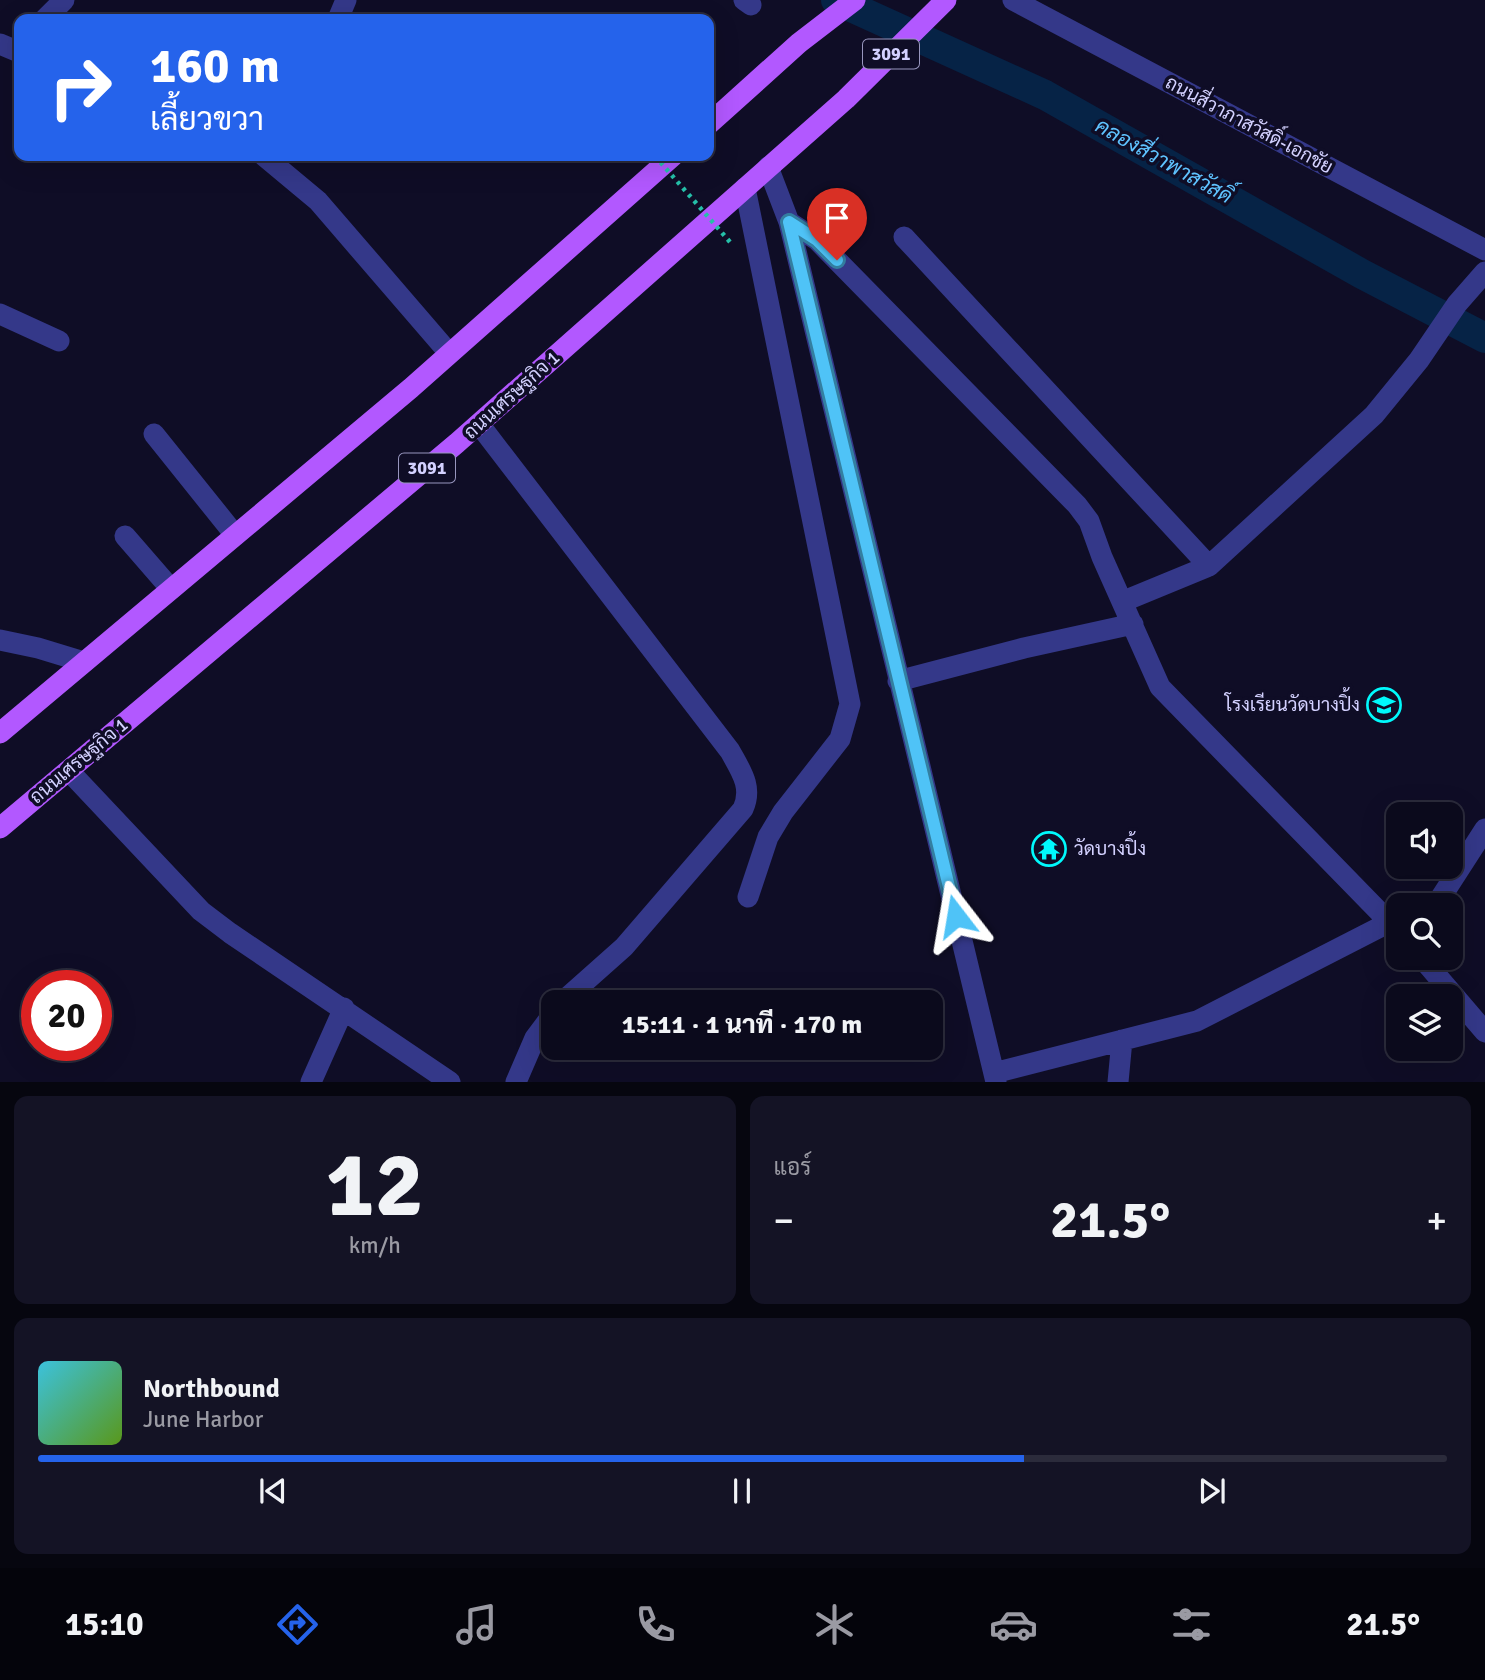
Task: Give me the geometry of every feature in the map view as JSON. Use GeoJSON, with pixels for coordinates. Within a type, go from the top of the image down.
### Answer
{"type":"FeatureCollection","features":[{"type":"Feature","properties":{"kind":"main road"},"geometry":{"type":"LineString","coordinates":[[714,120],[799,43],[856,0]]}},
{"type":"Feature","properties":{"kind":"main road","name":"ถนนเศรษฐกิจ 1"},"geometry":{"type":"LineString","coordinates":[[0,828],[479,424],[846,99],[941,5]]}},
{"type":"Feature","properties":{"kind":"main road"},"geometry":{"type":"LineString","coordinates":[[0,733],[449,353],[667,161]]}},
{"type":"Feature","properties":{"kind":"street"},"geometry":{"type":"LineString","coordinates":[[51,14],[64,0]]}},
{"type":"Feature","properties":{"kind":"street","name":"ถนนสี่วาภาสวัสดิ์-เอกชัย"},"geometry":{"type":"LineString","coordinates":[[1013,0],[1485,250]]}},
{"type":"Feature","properties":{"kind":"street"},"geometry":{"type":"LineString","coordinates":[[276,161],[318,201],[449,353]]}},
{"type":"Feature","properties":{"kind":"street"},"geometry":{"type":"LineString","coordinates":[[768,167],[789,222],[995,1077],[1197,1021],[1386,930]]}},
{"type":"Feature","properties":{"kind":"street"},"geometry":{"type":"LineString","coordinates":[[745,188],[850,704],[840,739],[783,812],[768,837],[747,897]]}},
{"type":"Feature","properties":{"kind":"street"},"geometry":{"type":"LineString","coordinates":[[789,222],[817,240],[1077,505],[1089,521],[1102,557],[1124,601],[1160,687],[1386,918]]}},
{"type":"Feature","properties":{"kind":"street"},"geometry":{"type":"LineString","coordinates":[[904,237],[1209,566]]}},
{"type":"Feature","properties":{"kind":"street"},"geometry":{"type":"LineString","coordinates":[[1124,601],[1209,566],[1374,415],[1419,360],[1457,304],[1485,272]]}},
{"type":"Feature","properties":{"kind":"street"},"geometry":{"type":"LineString","coordinates":[[0,314],[59,341]]}},
{"type":"Feature","properties":{"kind":"street"},"geometry":{"type":"LineString","coordinates":[[479,424],[730,751],[745,778],[748,796],[743,809],[624,947],[576,990]]}},
{"type":"Feature","properties":{"kind":"street"},"geometry":{"type":"LineString","coordinates":[[154,434],[235,535]]}},
{"type":"Feature","properties":{"kind":"street"},"geometry":{"type":"LineString","coordinates":[[125,536],[171,589]]}},
{"type":"Feature","properties":{"kind":"street"},"geometry":{"type":"LineString","coordinates":[[898,681],[1024,648],[1133,624]]}},
{"type":"Feature","properties":{"kind":"street"},"geometry":{"type":"LineString","coordinates":[[0,640],[85,662]]}},
{"type":"Feature","properties":{"kind":"street"},"geometry":{"type":"LineString","coordinates":[[69,771],[201,911],[450,1082]]}},
{"type":"Feature","properties":{"kind":"street"},"geometry":{"type":"LineString","coordinates":[[1444,893],[1485,828]]}},
{"type":"Feature","properties":{"kind":"street"},"geometry":{"type":"LineString","coordinates":[[1432,970],[1485,1032]]}},
{"type":"Feature","properties":{"kind":"street"},"geometry":{"type":"LineString","coordinates":[[311,1082],[344,1009]]}},
{"type":"Feature","properties":{"kind":"street"},"geometry":{"type":"LineString","coordinates":[[516,1082],[541,1030]]}},
{"type":"Feature","properties":{"kind":"street"},"geometry":{"type":"LineString","coordinates":[[1118,1082],[1122,1040]]}},
{"type":"Feature","properties":{"kind":"path"},"geometry":{"type":"LineString","coordinates":[[659,161],[730,242]]}},
{"type":"Feature","properties":{"kind":"waterway","name":"คลองสี่วาพาสวัสดิ์"},"geometry":{"type":"LineString","coordinates":[[836,0],[1045,95],[1362,274],[1485,338]]}},
{"type":"Feature","properties":{"kind":"place","name":"โรงเรียนวัดบางปิ้ง"},"geometry":{"type":"Point","coordinates":[1384,705]}},
{"type":"Feature","properties":{"kind":"place","name":"วัดบางปิ้ง"},"geometry":{"type":"Point","coordinates":[1049,849]}},
{"type":"Feature","properties":{"kind":"route"},"geometry":{"type":"LineString","coordinates":[[837,260],[817,240],[789,222],[956,916]]}}]}
